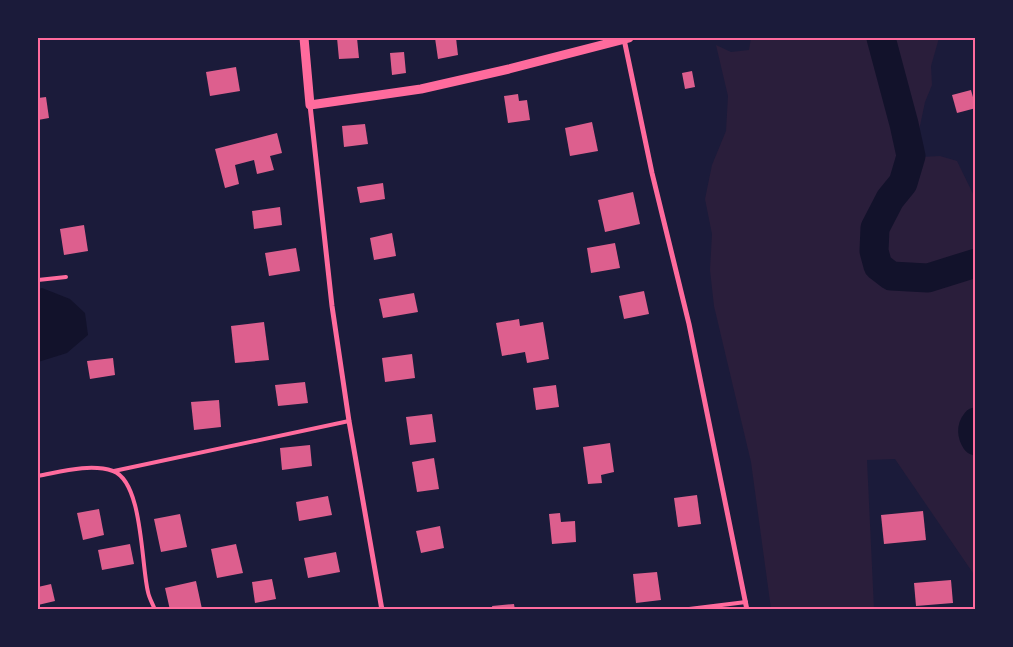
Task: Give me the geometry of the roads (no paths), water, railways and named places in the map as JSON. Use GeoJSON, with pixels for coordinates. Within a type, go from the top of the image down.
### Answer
{"type":"FeatureCollection","features":[{"type":"Feature","properties":{"kind":"street"},"geometry":{"type":"LineString","coordinates":[[304,38],[332,306],[349,421],[382,610]]}},
{"type":"Feature","properties":{"kind":"street"},"geometry":{"type":"LineString","coordinates":[[310,105],[421,89],[509,69],[626,38],[652,173],[689,324],[748,610]]}},
{"type":"Feature","properties":{"kind":"lane"},"geometry":{"type":"LineString","coordinates":[[38,280],[66,276]]}},
{"type":"Feature","properties":{"kind":"lane"},"geometry":{"type":"LineString","coordinates":[[38,476],[86,467],[114,471],[349,421]]}},
{"type":"Feature","properties":{"kind":"lane"},"geometry":{"type":"LineString","coordinates":[[114,471],[126,480],[136,506],[148,593],[155,610]]}},
{"type":"Feature","properties":{"kind":"lane"},"geometry":{"type":"LineString","coordinates":[[681,610],[746,602]]}},
{"type":"Feature","properties":{"kind":"waterway"},"geometry":{"type":"LineString","coordinates":[[881,38],[911,156],[903,183],[890,199],[875,228],[874,251],[878,266],[891,276],[928,278],[976,263]]}},
{"type":"Feature","properties":{"kind":"waterway"},"geometry":{"type":"LineString","coordinates":[[976,422],[973,427],[976,441]]}}]}
